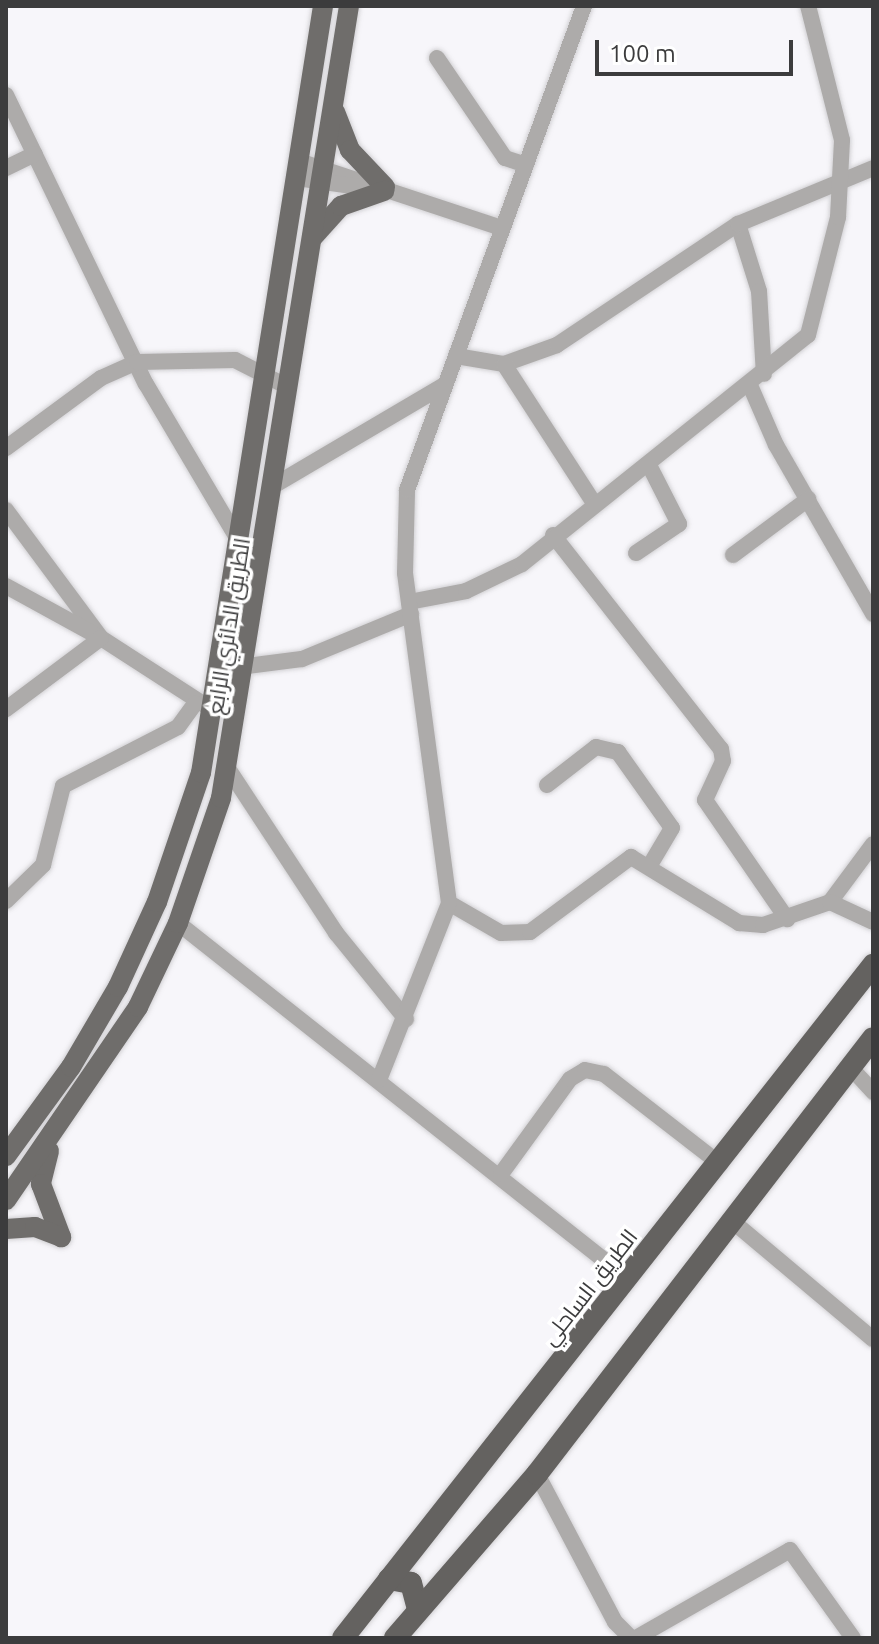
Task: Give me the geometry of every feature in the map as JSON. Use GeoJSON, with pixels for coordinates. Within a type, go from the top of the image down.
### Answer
{"type":"FeatureCollection","features":[{"type":"Feature","properties":{"kind":"highway","name":"الطريق الساحلي"},"geometry":{"type":"LineString","coordinates":[[343,1638],[445,1515],[873,965]]}},
{"type":"Feature","properties":{"kind":"highway"},"geometry":{"type":"LineString","coordinates":[[395,1638],[537,1474],[873,1038]]}},
{"type":"Feature","properties":{"kind":"highway"},"geometry":{"type":"LineString","coordinates":[[445,1515],[451,1541],[475,1542]]}},
{"type":"Feature","properties":{"kind":"highway"},"geometry":{"type":"LineString","coordinates":[[389,1579],[411,1583],[418,1610]]}},
{"type":"Feature","properties":{"kind":"main road","name":"الطريق الدائري الرابع"},"geometry":{"type":"LineString","coordinates":[[6,1156],[71,1067],[138,946],[189,813],[204,707],[242,547],[264,374],[323,6]]}},
{"type":"Feature","properties":{"kind":"main road","name":"الطريق الدائري الرابع"},"geometry":{"type":"LineString","coordinates":[[6,1200],[54,1139],[115,1048],[178,923],[229,770],[247,666],[286,386],[349,6]]}},
{"type":"Feature","properties":{"kind":"main road"},"geometry":{"type":"LineString","coordinates":[[334,110],[350,150],[389,190]]}},
{"type":"Feature","properties":{"kind":"main road"},"geometry":{"type":"LineString","coordinates":[[313,237],[349,200],[389,190]]}},
{"type":"Feature","properties":{"kind":"main road"},"geometry":{"type":"LineString","coordinates":[[6,1229],[35,1227],[61,1237],[41,1184],[54,1139]]}},
{"type":"Feature","properties":{"kind":"street"},"geometry":{"type":"LineString","coordinates":[[379,1080],[406,1019],[449,903],[410,608],[407,490],[584,6]]}},
{"type":"Feature","properties":{"kind":"street"},"geometry":{"type":"LineString","coordinates":[[247,666],[302,659],[410,608],[498,578],[594,503],[649,465],[808,335],[816,318],[840,183],[842,140],[808,6]]}},
{"type":"Feature","properties":{"kind":"street"},"geometry":{"type":"LineString","coordinates":[[437,58],[505,158],[526,165]]}},
{"type":"Feature","properties":{"kind":"street"},"geometry":{"type":"LineString","coordinates":[[6,95],[137,362],[242,547]]}},
{"type":"Feature","properties":{"kind":"street"},"geometry":{"type":"LineString","coordinates":[[6,168],[35,154]]}},
{"type":"Feature","properties":{"kind":"street"},"geometry":{"type":"LineString","coordinates":[[456,356],[504,364],[557,345],[738,224],[873,168]]}},
{"type":"Feature","properties":{"kind":"street"},"geometry":{"type":"LineString","coordinates":[[298,170],[389,190],[501,228]]}},
{"type":"Feature","properties":{"kind":"street"},"geometry":{"type":"LineString","coordinates":[[738,224],[759,291],[764,374]]}},
{"type":"Feature","properties":{"kind":"street"},"geometry":{"type":"LineString","coordinates":[[6,448],[101,378],[137,362],[206,356],[264,374],[286,386]]}},
{"type":"Feature","properties":{"kind":"street"},"geometry":{"type":"LineString","coordinates":[[504,364],[594,503]]}},
{"type":"Feature","properties":{"kind":"street"},"geometry":{"type":"LineString","coordinates":[[749,383],[808,499],[873,614]]}},
{"type":"Feature","properties":{"kind":"street"},"geometry":{"type":"LineString","coordinates":[[273,486],[443,386]]}},
{"type":"Feature","properties":{"kind":"street"},"geometry":{"type":"LineString","coordinates":[[636,553],[679,524],[649,465]]}},
{"type":"Feature","properties":{"kind":"street"},"geometry":{"type":"LineString","coordinates":[[733,555],[808,499]]}},
{"type":"Feature","properties":{"kind":"street"},"geometry":{"type":"LineString","coordinates":[[6,510],[101,638]]}},
{"type":"Feature","properties":{"kind":"street"},"geometry":{"type":"LineString","coordinates":[[553,535],[721,749],[723,761],[705,800],[787,919]]}},
{"type":"Feature","properties":{"kind":"street"},"geometry":{"type":"LineString","coordinates":[[6,586],[101,638],[204,707],[178,727],[63,786],[43,865],[6,901]]}},
{"type":"Feature","properties":{"kind":"street"},"geometry":{"type":"LineString","coordinates":[[6,709],[101,638]]}},
{"type":"Feature","properties":{"kind":"street"},"geometry":{"type":"LineString","coordinates":[[547,785],[596,747],[618,752],[672,828],[650,865]]}},
{"type":"Feature","properties":{"kind":"street"},"geometry":{"type":"LineString","coordinates":[[229,770],[336,933],[406,1019]]}},
{"type":"Feature","properties":{"kind":"street"},"geometry":{"type":"LineString","coordinates":[[449,903],[482,925],[517,935],[545,925],[618,862],[631,857],[650,865],[739,923],[787,919],[830,902],[873,844]]}},
{"type":"Feature","properties":{"kind":"street"},"geometry":{"type":"LineString","coordinates":[[830,902],[873,922]]}},
{"type":"Feature","properties":{"kind":"street"},"geometry":{"type":"LineString","coordinates":[[178,923],[501,1174],[628,1279]]}},
{"type":"Feature","properties":{"kind":"street"},"geometry":{"type":"LineString","coordinates":[[851,1068],[873,1092]]}},
{"type":"Feature","properties":{"kind":"street"},"geometry":{"type":"LineString","coordinates":[[501,1174],[563,1088],[585,1070],[604,1074],[720,1164]]}},
{"type":"Feature","properties":{"kind":"street"},"geometry":{"type":"LineString","coordinates":[[731,1220],[873,1339]]}},
{"type":"Feature","properties":{"kind":"street"},"geometry":{"type":"LineString","coordinates":[[537,1474],[615,1622],[633,1638],[790,1550],[853,1638]]}}]}
